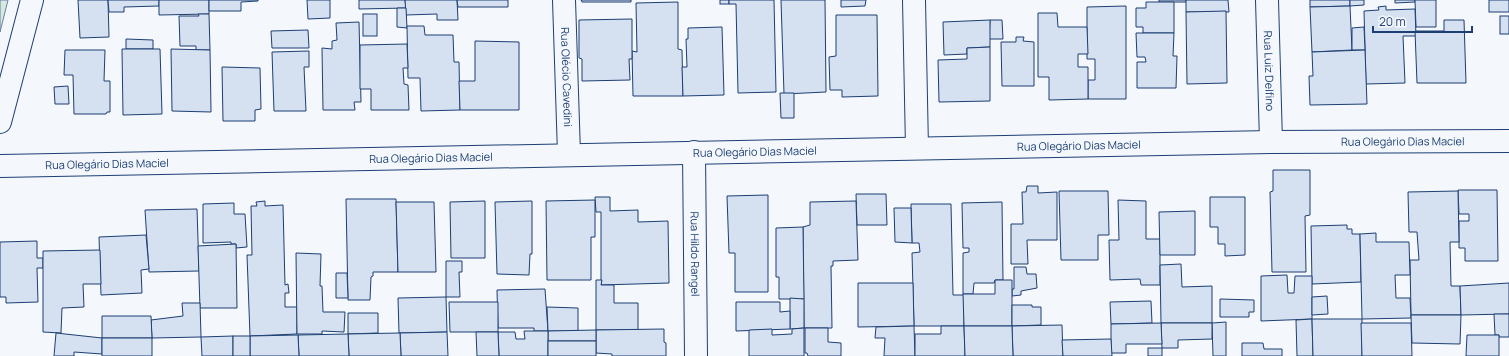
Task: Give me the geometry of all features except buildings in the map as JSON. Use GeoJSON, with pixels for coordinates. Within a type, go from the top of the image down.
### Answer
{"type":"FeatureCollection","features":[{"type":"Feature","properties":{"kind":"street"},"geometry":{"type":"LineString","coordinates":[[0,122],[32,0]]}},
{"type":"Feature","properties":{"kind":"street","name":"Rua Olécio Cavedini"},"geometry":{"type":"LineString","coordinates":[[564,0],[569,154]]}},
{"type":"Feature","properties":{"kind":"street"},"geometry":{"type":"LineString","coordinates":[[914,0],[917,148]]}},
{"type":"Feature","properties":{"kind":"street","name":"Rua Luiz Delfino"},"geometry":{"type":"LineString","coordinates":[[1267,0],[1271,142]]}},
{"type":"Feature","properties":{"kind":"street","name":"Rua Olegário Dias Maciel"},"geometry":{"type":"LineString","coordinates":[[0,166],[569,154],[1271,142],[1509,141]]}},
{"type":"Feature","properties":{"kind":"street","name":"Rua Hildo Rangel"},"geometry":{"type":"LineString","coordinates":[[694,152],[696,356]]}},
{"type":"Feature","properties":{"kind":"shaded area"},"geometry":{"type":"Polygon","coordinates":[[[0,0],[8,0],[0,32],[0,0]]]}}]}
